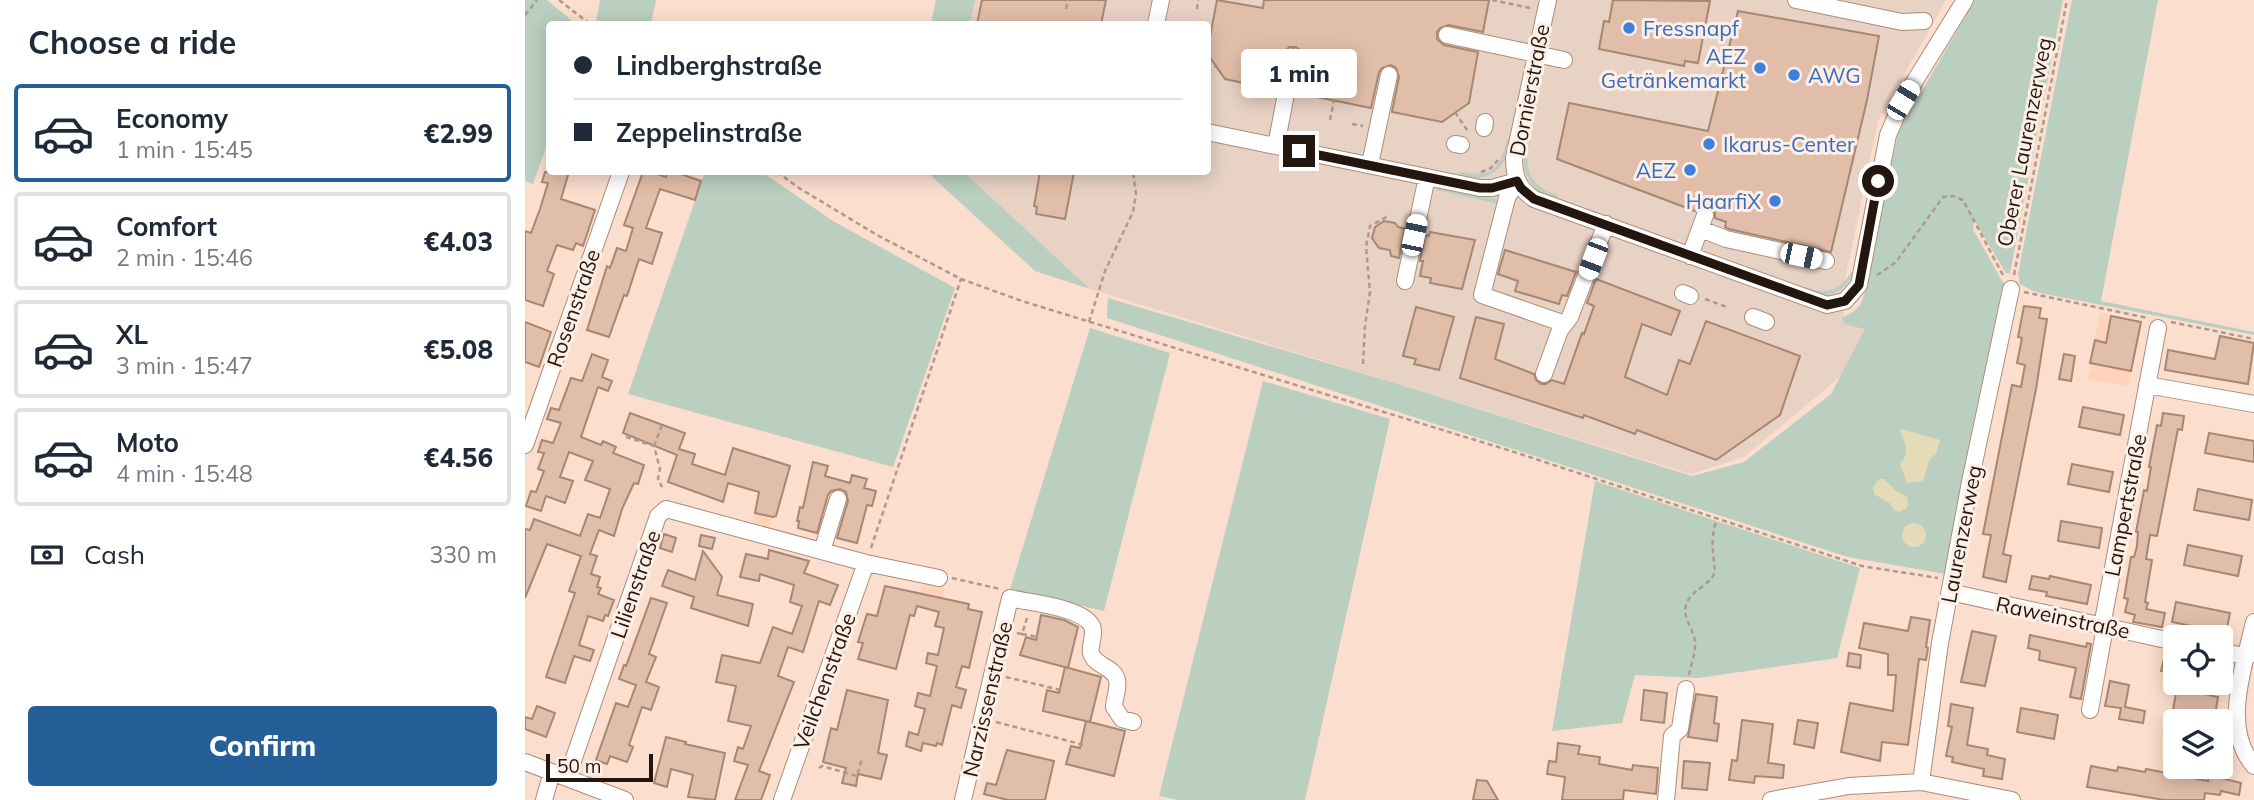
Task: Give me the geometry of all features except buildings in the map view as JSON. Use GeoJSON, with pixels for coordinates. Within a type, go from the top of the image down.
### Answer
{"type":"FeatureCollection","features":[{"type":"Feature","properties":{"kind":"street"},"geometry":{"type":"LineString","coordinates":[[1157,21],[1161,0]]}},
{"type":"Feature","properties":{"kind":"street"},"geometry":{"type":"LineString","coordinates":[[1796,0],[1902,22],[1919,15],[1944,34]]}},
{"type":"Feature","properties":{"kind":"street"},"geometry":{"type":"LineString","coordinates":[[1517,181],[1534,199],[1691,256],[1826,313],[1845,301],[1859,285],[1888,135],[1903,100],[1965,0]]}},
{"type":"Feature","properties":{"kind":"street","name":"Dornierstraße"},"geometry":{"type":"LineString","coordinates":[[1517,181],[1514,158],[1546,5]]}},
{"type":"Feature","properties":{"kind":"street"},"geometry":{"type":"LineString","coordinates":[[1447,35],[1564,60]]}},
{"type":"Feature","properties":{"kind":"street"},"geometry":{"type":"LineString","coordinates":[[1276,146],[1293,57]]}},
{"type":"Feature","properties":{"kind":"street"},"geometry":{"type":"LineString","coordinates":[[1370,164],[1389,75]]}},
{"type":"Feature","properties":{"kind":"street"},"geometry":{"type":"LineString","coordinates":[[1211,133],[1480,188],[1492,188],[1517,181]]}},
{"type":"Feature","properties":{"kind":"street","name":"Rosenstraße"},"geometry":{"type":"LineString","coordinates":[[525,445],[620,175]]}},
{"type":"Feature","properties":{"kind":"street"},"geometry":{"type":"LineString","coordinates":[[1405,281],[1425,213],[1427,177]]}},
{"type":"Feature","properties":{"kind":"street"},"geometry":{"type":"LineString","coordinates":[[1517,181],[1507,198],[1482,295],[1565,324]]}},
{"type":"Feature","properties":{"kind":"street"},"geometry":{"type":"LineString","coordinates":[[1691,256],[1703,222],[1726,239],[1826,261]]}},
{"type":"Feature","properties":{"kind":"street"},"geometry":{"type":"LineString","coordinates":[[1544,374],[1560,330],[1570,317],[1606,225]]}},
{"type":"Feature","properties":{"kind":"street","name":"Laurenzerweg"},"geometry":{"type":"LineString","coordinates":[[1921,782],[1940,642],[1991,377],[2012,285]]}},
{"type":"Feature","properties":{"kind":"street","name":"Lampertstraße"},"geometry":{"type":"LineString","coordinates":[[2090,710],[2159,323]]}},
{"type":"Feature","properties":{"kind":"street"},"geometry":{"type":"LineString","coordinates":[[2147,385],[2254,404]]}},
{"type":"Feature","properties":{"kind":"street"},"geometry":{"type":"LineString","coordinates":[[822,551],[838,499]]}},
{"type":"Feature","properties":{"kind":"street","name":"Lilienstraße"},"geometry":{"type":"LineString","coordinates":[[560,775],[658,516],[666,509],[866,563],[939,578]]}},
{"type":"Feature","properties":{"kind":"street","name":"Veilchenstraße"},"geometry":{"type":"LineString","coordinates":[[782,800],[866,563]]}},
{"type":"Feature","properties":{"kind":"street","name":"Raweinstraße"},"geometry":{"type":"LineString","coordinates":[[1951,587],[2163,639]]}},
{"type":"Feature","properties":{"kind":"street"},"geometry":{"type":"LineString","coordinates":[[1010,598],[1076,613],[1087,620],[1093,631],[1091,648],[1094,658],[1113,672],[1118,680],[1114,708],[1122,719],[1133,722]]}},
{"type":"Feature","properties":{"kind":"street","name":"Narzissenstraße"},"geometry":{"type":"LineString","coordinates":[[963,800],[1010,598]]}},
{"type":"Feature","properties":{"kind":"street"},"geometry":{"type":"LineString","coordinates":[[2254,622],[2236,716],[2236,730],[2244,751],[2254,766]]}},
{"type":"Feature","properties":{"kind":"street"},"geometry":{"type":"LineString","coordinates":[[2233,654],[2246,657]]}},
{"type":"Feature","properties":{"kind":"street"},"geometry":{"type":"LineString","coordinates":[[1665,800],[1672,736],[1680,729],[1686,689]]}},
{"type":"Feature","properties":{"kind":"street"},"geometry":{"type":"LineString","coordinates":[[1672,800],[1677,760]]}},
{"type":"Feature","properties":{"kind":"street"},"geometry":{"type":"LineString","coordinates":[[525,762],[625,800]]}},
{"type":"Feature","properties":{"kind":"street"},"geometry":{"type":"LineString","coordinates":[[544,800],[560,775]]}},
{"type":"Feature","properties":{"kind":"street"},"geometry":{"type":"LineString","coordinates":[[1771,800],[1823,796],[1884,783],[1921,782],[2012,800]]}},
{"type":"Feature","properties":{"kind":"path"},"geometry":{"type":"LineString","coordinates":[[525,15],[537,0]]}},
{"type":"Feature","properties":{"kind":"path"},"geometry":{"type":"LineString","coordinates":[[559,0],[586,21]]}},
{"type":"Feature","properties":{"kind":"path"},"geometry":{"type":"LineString","coordinates":[[1066,9],[1068,0]]}},
{"type":"Feature","properties":{"kind":"path"},"geometry":{"type":"LineString","coordinates":[[1196,9],[1198,0]]}},
{"type":"Feature","properties":{"kind":"path"},"geometry":{"type":"LineString","coordinates":[[1492,0],[1546,5]]}},
{"type":"Feature","properties":{"kind":"path","name":"Oberer Laurenzerweg"},"geometry":{"type":"LineString","coordinates":[[2012,285],[2067,0]]}},
{"type":"Feature","properties":{"kind":"path"},"geometry":{"type":"LineString","coordinates":[[1211,69],[1216,66]]}},
{"type":"Feature","properties":{"kind":"path"},"geometry":{"type":"LineString","coordinates":[[1330,120],[1334,100]]}},
{"type":"Feature","properties":{"kind":"path"},"geometry":{"type":"LineString","coordinates":[[1455,112],[1472,136]]}},
{"type":"Feature","properties":{"kind":"path"},"geometry":{"type":"LineString","coordinates":[[781,175],[877,235],[961,279],[1089,322],[1511,451],[1862,566],[1951,587]]}},
{"type":"Feature","properties":{"kind":"path"},"geometry":{"type":"LineString","coordinates":[[1089,322],[1105,271],[1132,212],[1136,194],[1133,175]]}},
{"type":"Feature","properties":{"kind":"path"},"geometry":{"type":"LineString","coordinates":[[1862,276],[1869,280],[1896,262],[1943,197],[1953,196],[1963,200],[2005,279],[2012,285],[2159,323],[2254,339]]}},
{"type":"Feature","properties":{"kind":"path"},"geometry":{"type":"LineString","coordinates":[[1363,364],[1370,292],[1366,247],[1370,226],[1390,215]]}},
{"type":"Feature","properties":{"kind":"path"},"geometry":{"type":"LineString","coordinates":[[866,563],[961,279]]}},
{"type":"Feature","properties":{"kind":"path"},"geometry":{"type":"LineString","coordinates":[[1693,296],[1727,307]]}},
{"type":"Feature","properties":{"kind":"path"},"geometry":{"type":"LineString","coordinates":[[1358,404],[1359,398]]}},
{"type":"Feature","properties":{"kind":"path"},"geometry":{"type":"LineString","coordinates":[[662,425],[654,446],[660,469],[658,479],[662,486]]}},
{"type":"Feature","properties":{"kind":"path"},"geometry":{"type":"LineString","coordinates":[[626,437],[654,446]]}},
{"type":"Feature","properties":{"kind":"path"},"geometry":{"type":"LineString","coordinates":[[1686,689],[1696,644],[1685,613],[1686,605],[1691,595],[1708,582],[1715,572],[1711,548],[1712,532],[1717,519]]}},
{"type":"Feature","properties":{"kind":"path"},"geometry":{"type":"LineString","coordinates":[[939,578],[947,576],[1007,591],[1010,598]]}},
{"type":"Feature","properties":{"kind":"path"},"geometry":{"type":"LineString","coordinates":[[1022,634],[1031,603]]}},
{"type":"Feature","properties":{"kind":"path"},"geometry":{"type":"LineString","coordinates":[[1004,630],[1038,637]]}},
{"type":"Feature","properties":{"kind":"path"},"geometry":{"type":"LineString","coordinates":[[994,674],[1061,690]]}},
{"type":"Feature","properties":{"kind":"path"},"geometry":{"type":"LineString","coordinates":[[983,719],[1084,746]]}},
{"type":"Feature","properties":{"kind":"path"},"geometry":{"type":"LineString","coordinates":[[819,768],[822,766],[857,776],[862,758]]}},
{"type":"Feature","properties":{"kind":"shaded area"},"geometry":{"type":"Polygon","coordinates":[[[975,0],[1946,0],[1878,121],[1843,289],[1844,323],[1866,329],[1840,377],[1744,457],[1691,474],[1090,289],[967,175],[1211,175],[1211,21],[971,21],[975,0]]]}},
{"type":"Feature","properties":{"kind":"shaded area"},"geometry":{"type":"Polygon","coordinates":[[[2100,313],[2141,322],[2128,386],[2088,379],[2100,313]]]}},
{"type":"Feature","properties":{"kind":"shaded area"},"geometry":{"type":"Polygon","coordinates":[[[757,502],[775,507],[770,527],[752,523],[757,502]]]}},
{"type":"Feature","properties":{"kind":"shaded area"},"geometry":{"type":"Polygon","coordinates":[[[923,582],[945,587],[939,611],[917,606],[923,582]]]}},
{"type":"Feature","properties":{"kind":"green space"},"geometry":{"type":"Polygon","coordinates":[[[525,0],[547,0],[572,21],[546,21],[546,147],[533,184],[525,181],[525,0]]]}},
{"type":"Feature","properties":{"kind":"green space"},"geometry":{"type":"Polygon","coordinates":[[[600,0],[656,0],[652,21],[596,21],[600,0]]]}},
{"type":"Feature","properties":{"kind":"green space"},"geometry":{"type":"Polygon","coordinates":[[[936,0],[975,0],[971,21],[932,21],[936,0]]]}},
{"type":"Feature","properties":{"kind":"green space"},"geometry":{"type":"Polygon","coordinates":[[[1975,0],[2063,0],[2010,273],[2006,273],[1974,220],[1973,229],[2006,288],[1959,496],[1945,574],[1848,557],[1107,318],[1108,298],[1398,384],[1692,476],[1744,462],[1831,394],[1865,329],[1844,324],[1842,318],[1860,305],[1867,288],[1899,130],[1975,0]]]}},
{"type":"Feature","properties":{"kind":"green space"},"geometry":{"type":"Polygon","coordinates":[[[2072,0],[2158,0],[2101,301],[2254,332],[2254,335],[2045,294],[2020,284],[2018,274],[2072,0]]]}},
{"type":"Feature","properties":{"kind":"green space"},"geometry":{"type":"Polygon","coordinates":[[[1507,139],[1511,145],[1508,154],[1494,172],[1488,176],[1472,178],[1462,177],[1458,172],[1479,174],[1492,170],[1501,159],[1507,139]]]}},
{"type":"Feature","properties":{"kind":"green space"},"geometry":{"type":"Polygon","coordinates":[[[1529,144],[1527,163],[1532,177],[1543,188],[1559,196],[1553,199],[1545,195],[1528,179],[1523,156],[1524,147],[1529,144]]]}},
{"type":"Feature","properties":{"kind":"green space"},"geometry":{"type":"Polygon","coordinates":[[[704,175],[766,175],[833,221],[955,288],[893,467],[628,394],[704,175]]]}},
{"type":"Feature","properties":{"kind":"green space"},"geometry":{"type":"Polygon","coordinates":[[[930,175],[967,175],[1090,289],[1035,271],[930,175]]]}},
{"type":"Feature","properties":{"kind":"green space"},"geometry":{"type":"Polygon","coordinates":[[[1439,186],[1496,199],[1498,204],[1436,190],[1439,186]]]}},
{"type":"Feature","properties":{"kind":"green space"},"geometry":{"type":"Polygon","coordinates":[[[1851,272],[1855,273],[1839,291],[1820,294],[1804,291],[1806,287],[1819,291],[1831,290],[1842,283],[1851,272]]]}},
{"type":"Feature","properties":{"kind":"green space"},"geometry":{"type":"Polygon","coordinates":[[[1090,328],[1170,353],[1104,611],[1010,589],[1090,328]]]}},
{"type":"Feature","properties":{"kind":"green space"},"geometry":{"type":"Polygon","coordinates":[[[1263,381],[1390,419],[1305,800],[1179,800],[1159,796],[1263,381]]]}},
{"type":"Feature","properties":{"kind":"green space"},"geometry":{"type":"Polygon","coordinates":[[[1595,481],[1860,568],[1837,658],[1698,678],[1635,675],[1622,723],[1552,731],[1595,481]]]}},
{"type":"Feature","properties":{"kind":"sand"},"geometry":{"type":"Polygon","coordinates":[[[1902,429],[1940,440],[1923,481],[1907,483],[1900,464],[1906,452],[1900,431],[1902,429]]]}},
{"type":"Feature","properties":{"kind":"sand"},"geometry":{"type":"Polygon","coordinates":[[[1880,479],[1884,479],[1907,497],[1906,509],[1899,512],[1874,494],[1873,486],[1880,479]]]}},
{"type":"Feature","properties":{"kind":"sand"},"geometry":{"type":"Polygon","coordinates":[[[1914,523],[1925,530],[1926,535],[1919,546],[1914,547],[1903,540],[1902,535],[1909,524],[1914,523]]]}},
{"type":"Feature","properties":{"kind":"place","name":"Fressnapf"},"geometry":{"type":"Point","coordinates":[1629,28]}},
{"type":"Feature","properties":{"kind":"place","name":"AEZ Getränkemarkt"},"geometry":{"type":"Point","coordinates":[1760,68]}},
{"type":"Feature","properties":{"kind":"place","name":"AWG"},"geometry":{"type":"Point","coordinates":[1794,75]}},
{"type":"Feature","properties":{"kind":"place","name":"Ikarus-Center"},"geometry":{"type":"Point","coordinates":[1709,144]}},
{"type":"Feature","properties":{"kind":"place","name":"AEZ"},"geometry":{"type":"Point","coordinates":[1690,170]}},
{"type":"Feature","properties":{"kind":"place","name":"HaarfiX"},"geometry":{"type":"Point","coordinates":[1775,201]}},
{"type":"Feature","properties":{"kind":"route"},"geometry":{"type":"LineString","coordinates":[[1299,151],[1480,188],[1492,188],[1517,181],[1534,199],[1820,305],[1845,301],[1859,285],[1878,181]]}}]}
